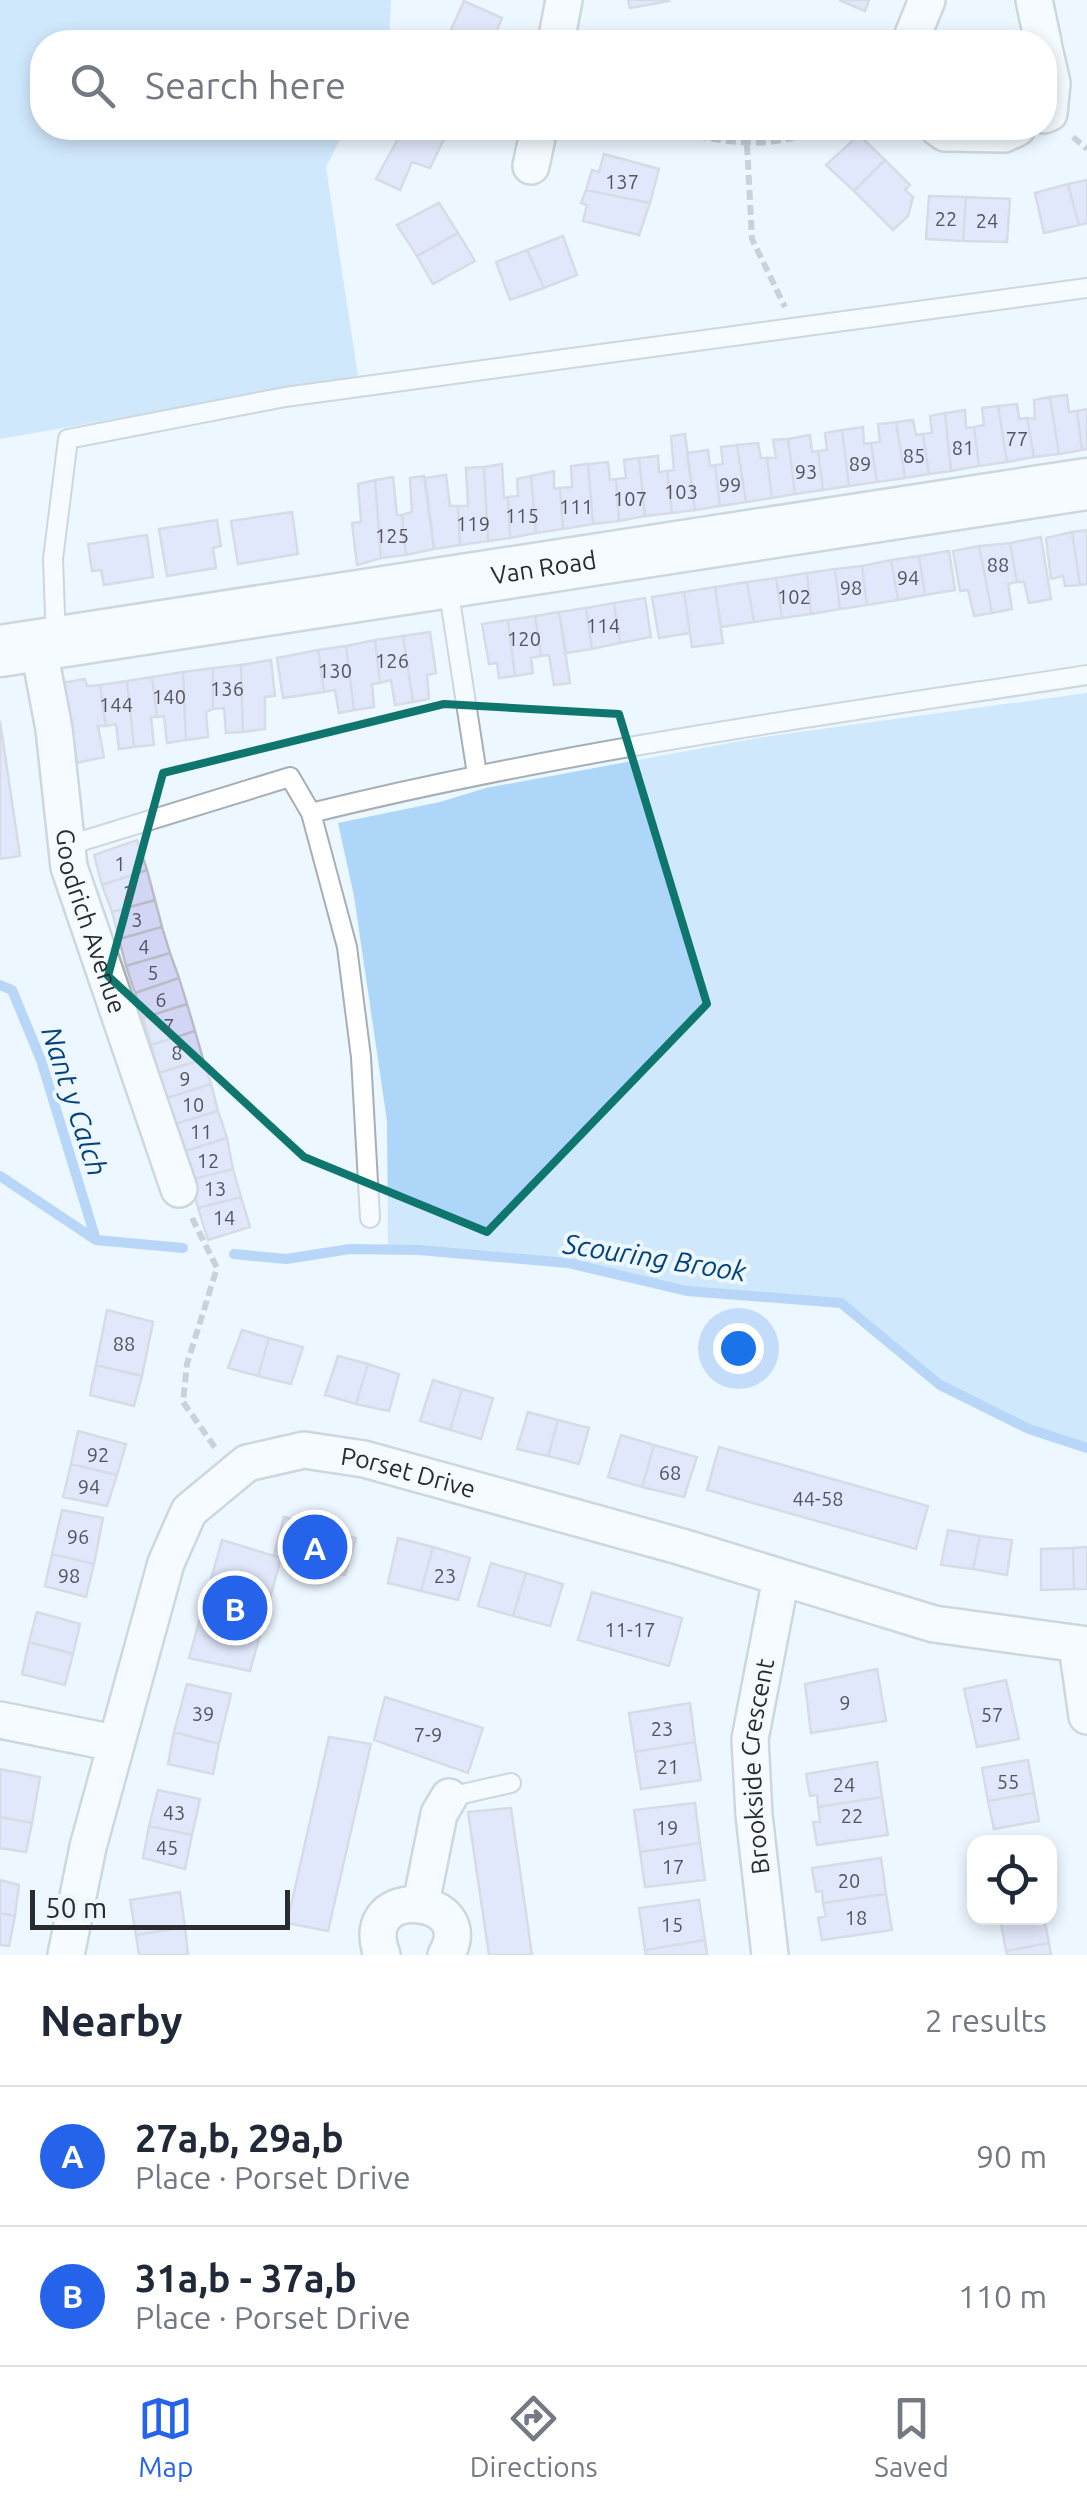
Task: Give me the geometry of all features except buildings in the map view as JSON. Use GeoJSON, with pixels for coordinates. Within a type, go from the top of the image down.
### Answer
{"type":"FeatureCollection","features":[{"type":"Feature","properties":{"kind":"street"},"geometry":{"type":"LineString","coordinates":[[558,30],[564,0]]}},
{"type":"Feature","properties":{"kind":"street"},"geometry":{"type":"LineString","coordinates":[[915,30],[927,0]]}},
{"type":"Feature","properties":{"kind":"street"},"geometry":{"type":"LineString","coordinates":[[1034,0],[1041,30]]}},
{"type":"Feature","properties":{"kind":"street"},"geometry":{"type":"LineString","coordinates":[[530,166],[536,140]]}},
{"type":"Feature","properties":{"kind":"street","name":"Van Road"},"geometry":{"type":"LineString","coordinates":[[32,646],[1087,484]]}},
{"type":"Feature","properties":{"kind":"street","name":"Goodrich Avenue"},"geometry":{"type":"LineString","coordinates":[[32,646],[54,730],[69,866],[179,1189]]}},
{"type":"Feature","properties":{"kind":"street","name":"Porset Drive"},"geometry":{"type":"LineString","coordinates":[[66,1955],[114,1744],[166,1563],[189,1511],[247,1463],[304,1450],[364,1459],[934,1624],[1082,1646]]}},
{"type":"Feature","properties":{"kind":"street","name":"Brookside Crescent"},"geometry":{"type":"LineString","coordinates":[[770,1955],[754,1815],[750,1739],[782,1578]]}},
{"type":"Feature","properties":{"kind":"street"},"geometry":{"type":"LineString","coordinates":[[1082,1646],[1087,1716]]}},
{"type":"Feature","properties":{"kind":"street"},"geometry":{"type":"LineString","coordinates":[[0,1720],[114,1744]]}},
{"type":"Feature","properties":{"kind":"street"},"geometry":{"type":"LineString","coordinates":[[421,1903],[439,1814],[448,1797]]}},
{"type":"Feature","properties":{"kind":"street"},"geometry":{"type":"LineString","coordinates":[[382,1955],[378,1937],[387,1915],[407,1903],[421,1903],[440,1913],[448,1923],[451,1947],[446,1955]]}},
{"type":"Feature","properties":{"kind":"lane"},"geometry":{"type":"LineString","coordinates":[[32,646],[53,559],[68,439],[285,397],[1087,288]]}},
{"type":"Feature","properties":{"kind":"lane"},"geometry":{"type":"LineString","coordinates":[[448,582],[477,774]]}},
{"type":"Feature","properties":{"kind":"lane"},"geometry":{"type":"LineString","coordinates":[[311,813],[477,774],[665,740],[1087,675]]}},
{"type":"Feature","properties":{"kind":"lane"},"geometry":{"type":"LineString","coordinates":[[66,846],[290,776],[311,813],[347,947],[361,1057],[370,1218]]}},
{"type":"Feature","properties":{"kind":"lane"},"geometry":{"type":"LineString","coordinates":[[448,1797],[511,1783]]}},
{"type":"Feature","properties":{"kind":"path"},"geometry":{"type":"LineString","coordinates":[[719,140],[747,145],[790,140]]}},
{"type":"Feature","properties":{"kind":"path"},"geometry":{"type":"LineString","coordinates":[[747,145],[752,239],[794,326]]}},
{"type":"Feature","properties":{"kind":"path"},"geometry":{"type":"LineString","coordinates":[[179,1189],[217,1268],[187,1364],[183,1402],[233,1474]]}},
{"type":"Feature","properties":{"kind":"highlighted area"},"geometry":{"type":"Polygon","coordinates":[[[444,704],[619,714],[707,1004],[487,1232],[304,1157],[108,976],[163,773],[444,704]]]}},
{"type":"Feature","properties":{"kind":"shaded area"},"geometry":{"type":"Polygon","coordinates":[[[0,0],[391,0],[390,30],[30,30],[30,140],[340,140],[326,167],[358,376],[0,439],[0,0]]]}},
{"type":"Feature","properties":{"kind":"shaded area"},"geometry":{"type":"Polygon","coordinates":[[[1087,693],[1087,1448],[1029,1429],[940,1385],[841,1303],[687,1291],[568,1263],[388,1249],[387,1121],[354,896],[338,823],[440,802],[486,788],[763,737],[1087,693]]]}},
{"type":"Feature","properties":{"kind":"waterway","name":"Nant y Calch"},"geometry":{"type":"LineString","coordinates":[[0,985],[12,990],[41,1060],[96,1240]]}},
{"type":"Feature","properties":{"kind":"waterway","name":"Scouring Brook"},"geometry":{"type":"LineString","coordinates":[[0,1176],[96,1240],[183,1248]]}},
{"type":"Feature","properties":{"kind":"waterway","name":"Scouring Brook"},"geometry":{"type":"LineString","coordinates":[[234,1254],[286,1259],[350,1249],[419,1250],[568,1263],[687,1291],[841,1303],[940,1385],[1029,1429],[1087,1448]]}},
{"type":"Feature","properties":{"kind":"place","name":"27a,b, 29a,b"},"geometry":{"type":"Point","coordinates":[315,1547]}},
{"type":"Feature","properties":{"kind":"place","name":"31a,b - 37a,b"},"geometry":{"type":"Point","coordinates":[235,1608]}}]}
